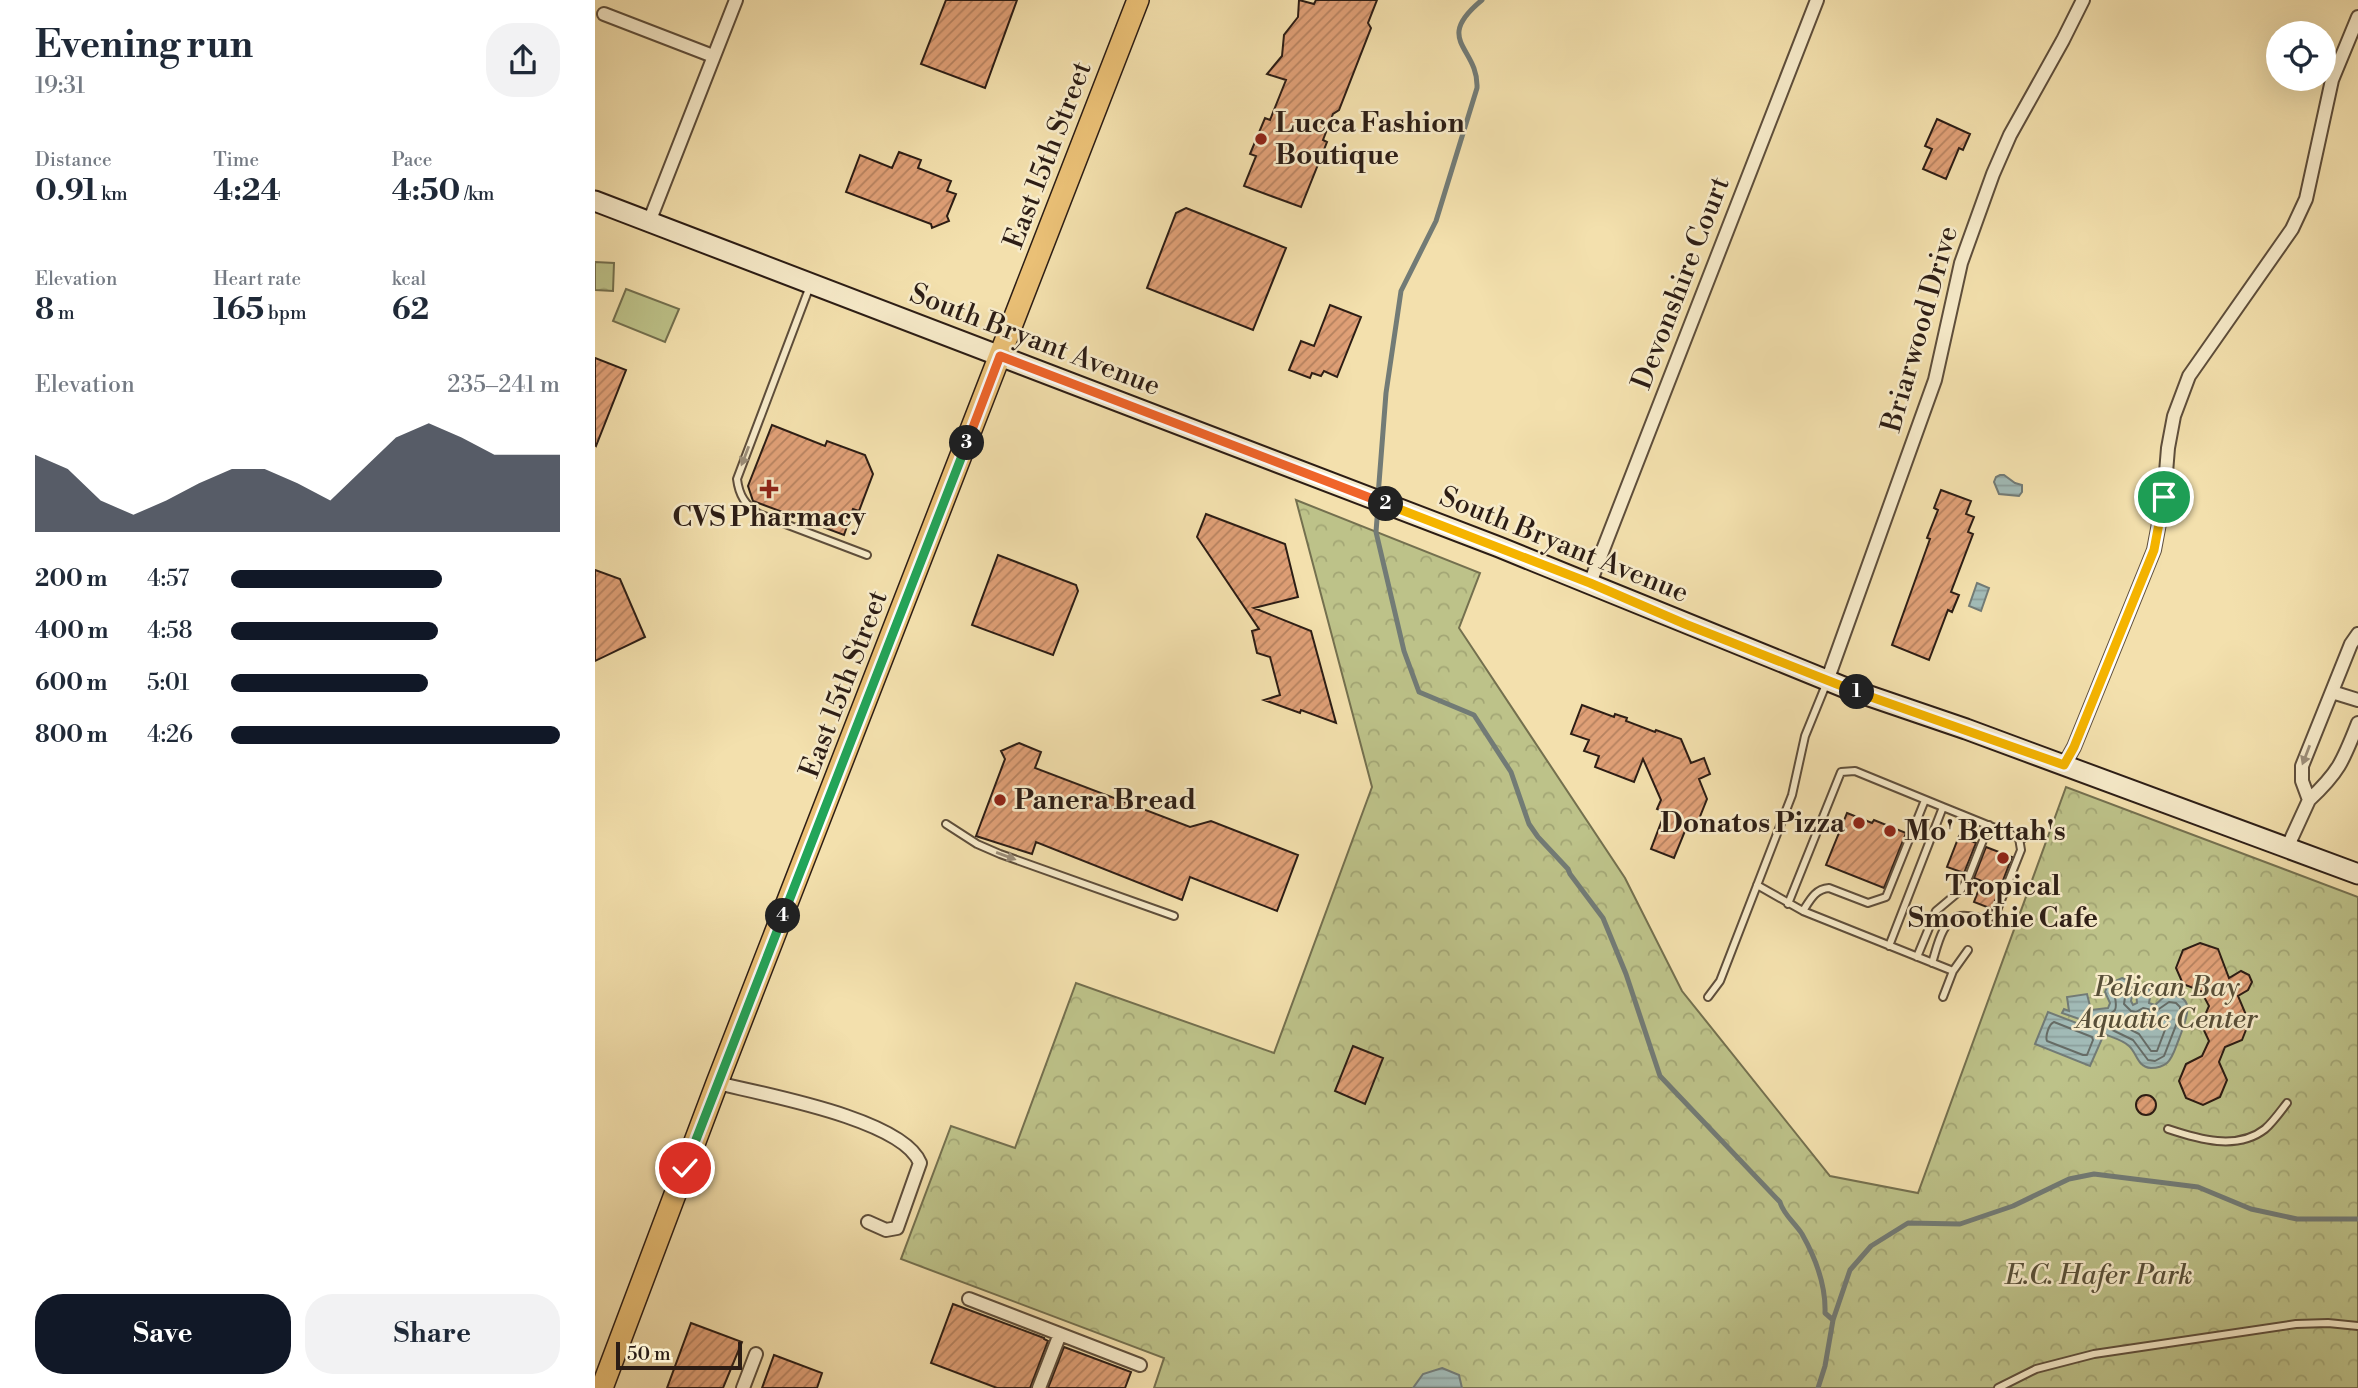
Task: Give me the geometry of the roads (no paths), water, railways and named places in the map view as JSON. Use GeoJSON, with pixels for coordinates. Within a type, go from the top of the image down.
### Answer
{"type":"FeatureCollection","features":[{"type":"Feature","properties":{"kind":"main road","name":"East 15th Street"},"geometry":{"type":"LineString","coordinates":[[602,1388],[717,1083],[1139,0]]}},
{"type":"Feature","properties":{"kind":"main road","name":"South Bryant Avenue"},"geometry":{"type":"LineString","coordinates":[[595,201],[1590,583],[1827,681],[2358,874]]}},
{"type":"Feature","properties":{"kind":"street"},"geometry":{"type":"LineString","coordinates":[[649,222],[736,0]]}},
{"type":"Feature","properties":{"kind":"street","name":"Devonshire Court"},"geometry":{"type":"LineString","coordinates":[[1590,583],[1817,0]]}},
{"type":"Feature","properties":{"kind":"street","name":"Briarwood Drive"},"geometry":{"type":"LineString","coordinates":[[1827,681],[1935,380],[1961,263],[1993,174],[2010,135],[2083,0]]}},
{"type":"Feature","properties":{"kind":"street"},"geometry":{"type":"LineString","coordinates":[[604,14],[713,56]]}},
{"type":"Feature","properties":{"kind":"street"},"geometry":{"type":"LineString","coordinates":[[2064,765],[2074,747],[2154,550],[2174,416],[2189,376],[2292,229],[2305,199],[2332,80],[2358,17]]}},
{"type":"Feature","properties":{"kind":"street"},"geometry":{"type":"LineString","coordinates":[[2309,800],[2302,782],[2302,766],[2351,644],[2358,634]]}},
{"type":"Feature","properties":{"kind":"street"},"geometry":{"type":"LineString","coordinates":[[2332,692],[2358,700]]}},
{"type":"Feature","properties":{"kind":"street"},"geometry":{"type":"LineString","coordinates":[[2287,848],[2309,800],[2332,779],[2344,760],[2358,723]]}},
{"type":"Feature","properties":{"kind":"street"},"geometry":{"type":"LineString","coordinates":[[717,1083],[827,1110],[880,1128],[917,1154],[920,1163],[897,1228],[885,1230],[868,1222]]}},
{"type":"Feature","properties":{"kind":"street"},"geometry":{"type":"LineString","coordinates":[[969,1299],[1140,1365]]}},
{"type":"Feature","properties":{"kind":"street"},"geometry":{"type":"LineString","coordinates":[[1039,1388],[1060,1334]]}},
{"type":"Feature","properties":{"kind":"street"},"geometry":{"type":"LineString","coordinates":[[743,1388],[756,1353]]}},
{"type":"Feature","properties":{"kind":"lane"},"geometry":{"type":"LineString","coordinates":[[815,287],[737,479],[745,503],[759,514],[867,555]]}},
{"type":"Feature","properties":{"kind":"lane"},"geometry":{"type":"LineString","coordinates":[[1708,997],[1720,981],[1792,794],[1805,736],[1827,681]]}},
{"type":"Feature","properties":{"kind":"lane"},"geometry":{"type":"LineString","coordinates":[[1788,904],[1841,772],[1855,771],[2021,838],[2021,850],[1996,914],[1988,919],[1958,915],[1950,920],[1945,926],[1931,963]]}},
{"type":"Feature","properties":{"kind":"lane"},"geometry":{"type":"LineString","coordinates":[[1803,911],[1814,894],[1823,889],[1829,888],[1868,903],[1886,897],[1925,800]]}},
{"type":"Feature","properties":{"kind":"lane"},"geometry":{"type":"LineString","coordinates":[[1889,946],[1943,807]]}},
{"type":"Feature","properties":{"kind":"lane"},"geometry":{"type":"LineString","coordinates":[[946,824],[988,849],[1174,916]]}},
{"type":"Feature","properties":{"kind":"lane"},"geometry":{"type":"LineString","coordinates":[[1917,957],[1936,911],[1961,890],[1969,876],[1989,825]]}},
{"type":"Feature","properties":{"kind":"lane"},"geometry":{"type":"LineString","coordinates":[[1758,884],[1803,911],[1953,971]]}},
{"type":"Feature","properties":{"kind":"lane"},"geometry":{"type":"LineString","coordinates":[[1943,997],[1953,971],[1968,950]]}},
{"type":"Feature","properties":{"kind":"lane"},"geometry":{"type":"LineString","coordinates":[[2168,1129],[2210,1140],[2249,1138],[2265,1129],[2287,1103]]}},
{"type":"Feature","properties":{"kind":"lane"},"geometry":{"type":"LineString","coordinates":[[1998,1388],[2036,1369],[2094,1354],[2296,1324],[2358,1326]]}},
{"type":"Feature","properties":{"kind":"water"},"geometry":{"type":"Polygon","coordinates":[[[2000,475],[2022,485],[2019,496],[1999,494],[1994,482],[2000,475]]]}},
{"type":"Feature","properties":{"kind":"water"},"geometry":{"type":"Polygon","coordinates":[[[1977,583],[1989,588],[1981,611],[1969,606],[1977,583]]]}},
{"type":"Feature","properties":{"kind":"water"},"geometry":{"type":"Polygon","coordinates":[[[2122,978],[2129,981],[2133,990],[2133,1005],[2137,1003],[2136,992],[2146,987],[2151,991],[2149,1003],[2155,1005],[2166,995],[2176,996],[2186,1003],[2185,1024],[2167,1063],[2146,1067],[2126,1044],[2104,1034],[2090,1066],[2035,1044],[2048,1012],[2092,1029],[2095,1027],[2094,1024],[2062,1013],[2064,1009],[2069,1011],[2067,997],[2087,994],[2091,1010],[2108,1008],[2110,1003],[2105,992],[2108,984],[2122,978]]]}},
{"type":"Feature","properties":{"kind":"water"},"geometry":{"type":"Polygon","coordinates":[[[1442,1368],[1459,1375],[1462,1388],[1413,1388],[1423,1374],[1442,1368]]]}},
{"type":"Feature","properties":{"kind":"waterway"},"geometry":{"type":"LineString","coordinates":[[1378,496],[1386,393],[1401,291],[1436,221],[1477,88],[1476,74],[1459,35],[1460,25],[1482,0]]}},
{"type":"Feature","properties":{"kind":"waterway"},"geometry":{"type":"LineString","coordinates":[[1378,506],[1376,532],[1404,651],[1419,692],[1474,715],[1511,772],[1529,824],[1568,869],[1603,918],[1626,974],[1660,1076],[1780,1202],[1811,1252],[1822,1282],[1825,1313],[1833,1320]]}},
{"type":"Feature","properties":{"kind":"waterway"},"geometry":{"type":"LineString","coordinates":[[1818,1388],[1833,1320],[1850,1270],[1871,1246],[1908,1223],[1960,1224],[2013,1206],[2069,1179],[2094,1174],[2198,1187],[2251,1209],[2297,1219],[2358,1219]]}},
{"type":"Feature","properties":{"kind":"place","name":"Lucca Fashion Boutique"},"geometry":{"type":"Point","coordinates":[1261,139]}},
{"type":"Feature","properties":{"kind":"place","name":"CVS Pharmacy"},"geometry":{"type":"Point","coordinates":[769,489]}},
{"type":"Feature","properties":{"kind":"place","name":"Panera Bread"},"geometry":{"type":"Point","coordinates":[1000,800]}},
{"type":"Feature","properties":{"kind":"place","name":"Donatos Pizza"},"geometry":{"type":"Point","coordinates":[1859,823]}},
{"type":"Feature","properties":{"kind":"place","name":"Mo' Bettah's"},"geometry":{"type":"Point","coordinates":[1890,831]}},
{"type":"Feature","properties":{"kind":"place","name":"Tropical Smoothie Cafe"},"geometry":{"type":"Point","coordinates":[2003,858]}},
{"type":"Feature","properties":{"kind":"park label","name":"Pelican Bay Aquatic Center"},"geometry":{"type":"Point","coordinates":[2167,1003]}},
{"type":"Feature","properties":{"kind":"park label","name":"E.C. Hafer Park"},"geometry":{"type":"Point","coordinates":[2099,1275]}}]}
